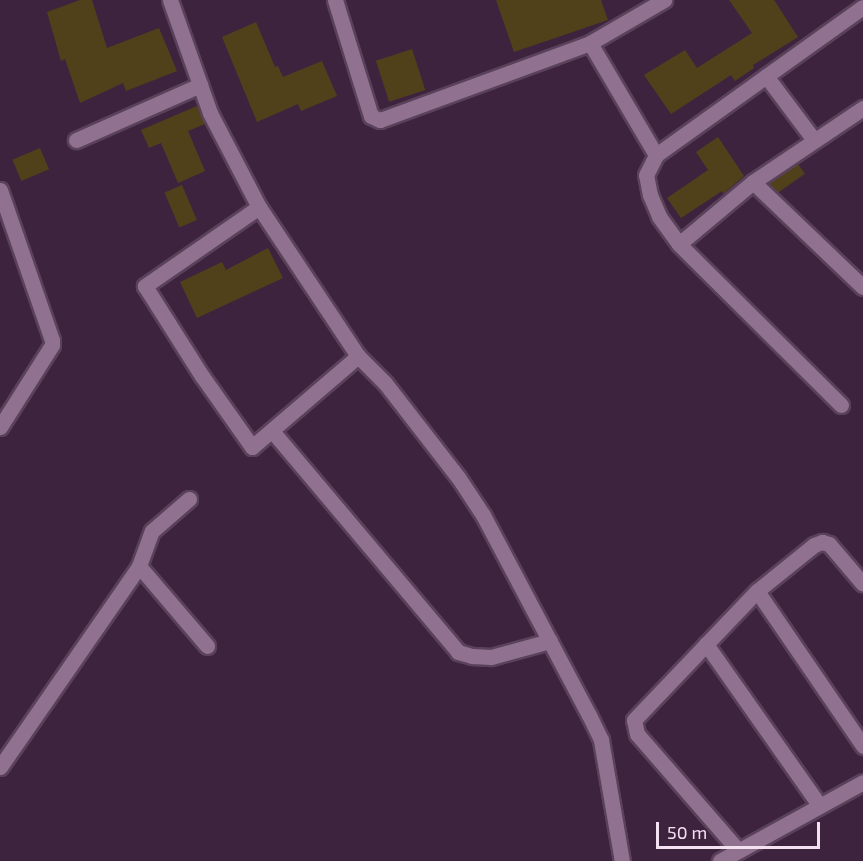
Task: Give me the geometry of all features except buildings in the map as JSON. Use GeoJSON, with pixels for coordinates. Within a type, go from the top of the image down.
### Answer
{"type":"FeatureCollection","features":[{"type":"Feature","properties":{"kind":"street"},"geometry":{"type":"LineString","coordinates":[[171,0],[210,113],[259,207],[358,356],[385,383],[458,477],[483,515],[589,715],[601,740],[622,861]]}},
{"type":"Feature","properties":{"kind":"street"},"geometry":{"type":"LineString","coordinates":[[335,0],[371,116],[380,120],[590,43],[664,0]]}},
{"type":"Feature","properties":{"kind":"street"},"geometry":{"type":"LineString","coordinates":[[841,405],[679,244],[659,216],[650,195],[646,175],[657,155],[863,7]]}},
{"type":"Feature","properties":{"kind":"street"},"geometry":{"type":"LineString","coordinates":[[590,43],[657,155]]}},
{"type":"Feature","properties":{"kind":"street"},"geometry":{"type":"LineString","coordinates":[[766,76],[814,140]]}},
{"type":"Feature","properties":{"kind":"street"},"geometry":{"type":"LineString","coordinates":[[76,140],[200,85]]}},
{"type":"Feature","properties":{"kind":"street"},"geometry":{"type":"LineString","coordinates":[[679,244],[753,182],[863,108]]}},
{"type":"Feature","properties":{"kind":"street"},"geometry":{"type":"LineString","coordinates":[[753,182],[863,287]]}},
{"type":"Feature","properties":{"kind":"street"},"geometry":{"type":"LineString","coordinates":[[0,190],[3,207],[52,340],[52,345],[0,427]]}},
{"type":"Feature","properties":{"kind":"street"},"geometry":{"type":"LineString","coordinates":[[259,207],[145,288],[250,446],[255,447],[358,356]]}},
{"type":"Feature","properties":{"kind":"street"},"geometry":{"type":"LineString","coordinates":[[273,432],[458,652],[471,656],[491,657],[550,641]]}},
{"type":"Feature","properties":{"kind":"street"},"geometry":{"type":"LineString","coordinates":[[0,767],[139,566],[152,531],[189,499]]}},
{"type":"Feature","properties":{"kind":"street"},"geometry":{"type":"LineString","coordinates":[[737,849],[636,734],[634,720],[757,591],[822,542],[830,544],[863,584]]}},
{"type":"Feature","properties":{"kind":"street"},"geometry":{"type":"LineString","coordinates":[[139,566],[207,646]]}},
{"type":"Feature","properties":{"kind":"street"},"geometry":{"type":"LineString","coordinates":[[757,591],[863,746]]}},
{"type":"Feature","properties":{"kind":"street"},"geometry":{"type":"LineString","coordinates":[[706,644],[819,805]]}},
{"type":"Feature","properties":{"kind":"street"},"geometry":{"type":"LineString","coordinates":[[720,861],[737,849],[863,782]]}}]}
